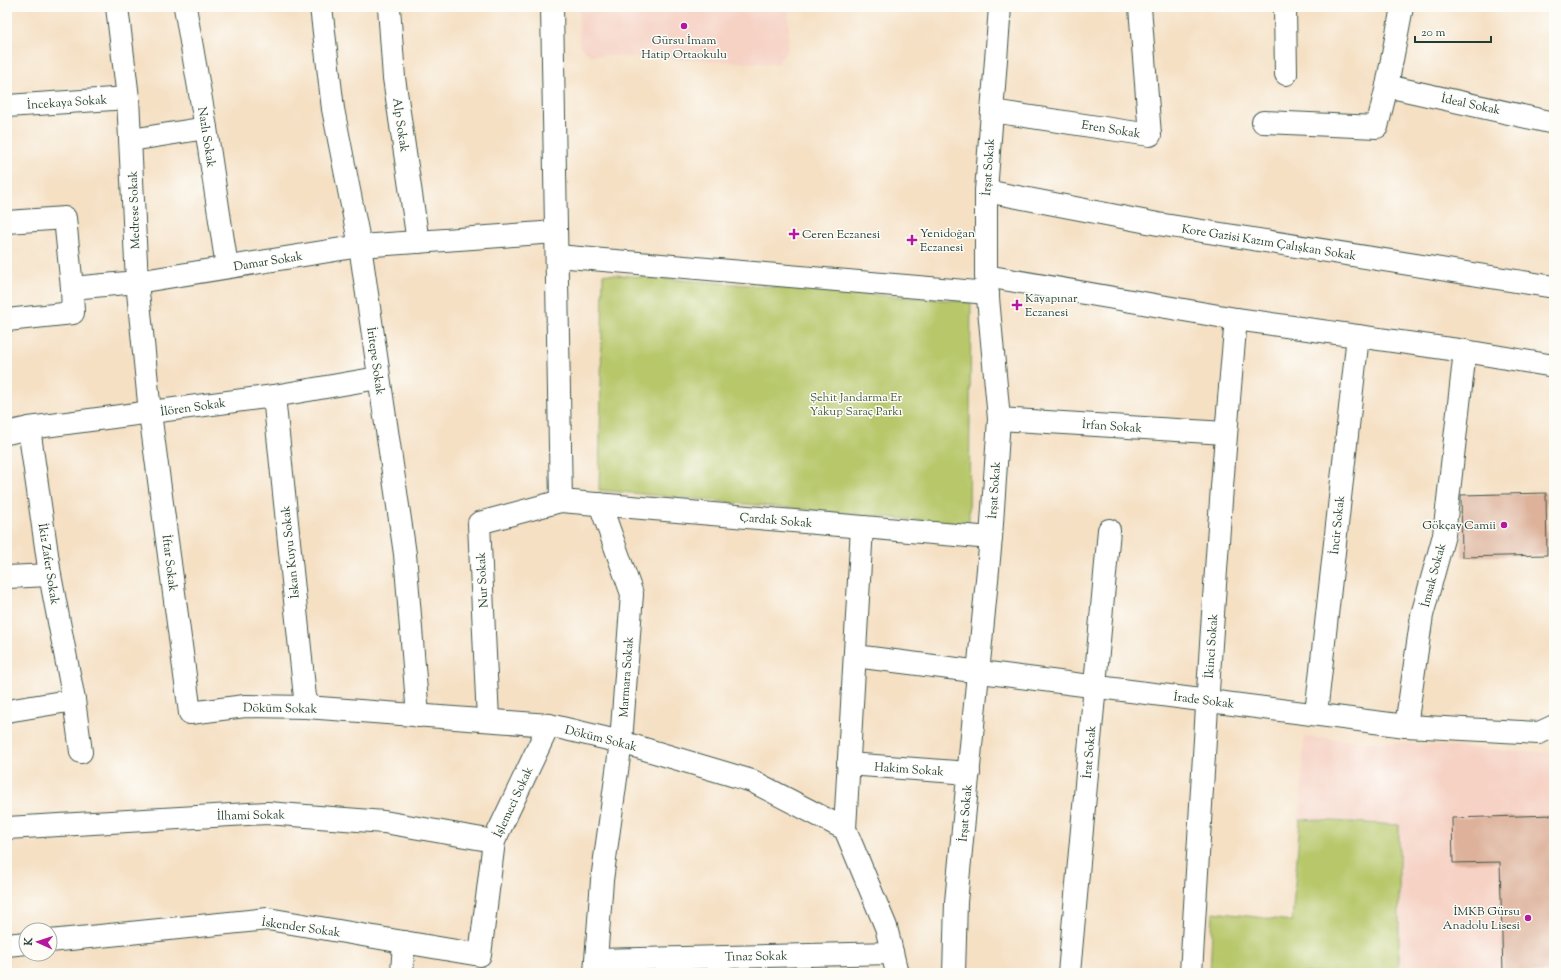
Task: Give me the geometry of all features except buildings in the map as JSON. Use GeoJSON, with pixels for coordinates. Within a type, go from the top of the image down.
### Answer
{"type":"FeatureCollection","features":[{"type":"Feature","properties":{"kind":"street","name":"Medrese Sokak"},"geometry":{"type":"LineString","coordinates":[[117,7],[128,98],[137,282],[150,413]]}},
{"type":"Feature","properties":{"kind":"street","name":"Nazlı Sokak"},"geometry":{"type":"LineString","coordinates":[[185,7],[206,128],[227,267]]}},
{"type":"Feature","properties":{"kind":"street","name":"İritepe Sokak"},"geometry":{"type":"LineString","coordinates":[[321,7],[333,109],[360,246],[378,378],[405,554],[418,716]]}},
{"type":"Feature","properties":{"kind":"street","name":"Alp Sokak"},"geometry":{"type":"LineString","coordinates":[[389,7],[394,78],[418,242]]}},
{"type":"Feature","properties":{"kind":"street"},"geometry":{"type":"LineString","coordinates":[[552,7],[561,501]]}},
{"type":"Feature","properties":{"kind":"street","name":"İrşat Sokak"},"geometry":{"type":"LineString","coordinates":[[954,973],[956,902],[991,538],[999,419],[987,285],[986,191],[1000,7]]}},
{"type":"Feature","properties":{"kind":"street","name":"Eren Sokak"},"geometry":{"type":"LineString","coordinates":[[992,111],[1150,136],[1140,7]]}},
{"type":"Feature","properties":{"kind":"street"},"geometry":{"type":"LineString","coordinates":[[1284,7],[1286,74]]}},
{"type":"Feature","properties":{"kind":"street"},"geometry":{"type":"LineString","coordinates":[[1263,122],[1377,127],[1387,86],[1402,7]]}},
{"type":"Feature","properties":{"kind":"street","name":"İdeal Sokak"},"geometry":{"type":"LineString","coordinates":[[1387,86],[1554,123]]}},
{"type":"Feature","properties":{"kind":"street","name":"İncekaya Sokak"},"geometry":{"type":"LineString","coordinates":[[7,106],[128,98]]}},
{"type":"Feature","properties":{"kind":"street"},"geometry":{"type":"LineString","coordinates":[[131,140],[206,128]]}},
{"type":"Feature","properties":{"kind":"street","name":"Kore Gazisi Kazım Çalışkan Sokak"},"geometry":{"type":"LineString","coordinates":[[986,191],[1158,224],[1554,287]]}},
{"type":"Feature","properties":{"kind":"street"},"geometry":{"type":"LineString","coordinates":[[7,222],[65,218],[73,313],[7,320]]}},
{"type":"Feature","properties":{"kind":"street","name":"Damar Sokak"},"geometry":{"type":"LineString","coordinates":[[72,288],[137,282],[360,246],[556,232]]}},
{"type":"Feature","properties":{"kind":"street"},"geometry":{"type":"LineString","coordinates":[[556,256],[987,285],[1465,351],[1554,366]]}},
{"type":"Feature","properties":{"kind":"street","name":"İkinci Sokak"},"geometry":{"type":"LineString","coordinates":[[1191,973],[1225,434],[1236,319]]}},
{"type":"Feature","properties":{"kind":"street","name":"İncir Sokak"},"geometry":{"type":"LineString","coordinates":[[1316,714],[1358,336]]}},
{"type":"Feature","properties":{"kind":"street","name":"İmsak Sokak"},"geometry":{"type":"LineString","coordinates":[[1406,726],[1422,615],[1444,535],[1465,351]]}},
{"type":"Feature","properties":{"kind":"street","name":"İlören Sokak"},"geometry":{"type":"LineString","coordinates":[[7,433],[30,428],[274,396],[378,378]]}},
{"type":"Feature","properties":{"kind":"street","name":"İskan Kuyu Sokak"},"geometry":{"type":"LineString","coordinates":[[274,396],[306,707]]}},
{"type":"Feature","properties":{"kind":"street","name":"İftar Sokak"},"geometry":{"type":"LineString","coordinates":[[150,413],[190,713]]}},
{"type":"Feature","properties":{"kind":"street","name":"İrfan Sokak"},"geometry":{"type":"LineString","coordinates":[[999,419],[1225,434]]}},
{"type":"Feature","properties":{"kind":"street","name":"İkiz Zafer Sokak"},"geometry":{"type":"LineString","coordinates":[[30,428],[50,575],[74,700],[81,752]]}},
{"type":"Feature","properties":{"kind":"street","name":"Çardak Sokak"},"geometry":{"type":"LineString","coordinates":[[561,501],[991,538]]}},
{"type":"Feature","properties":{"kind":"street","name":"Nur Sokak"},"geometry":{"type":"LineString","coordinates":[[488,720],[479,523],[561,501]]}},
{"type":"Feature","properties":{"kind":"street","name":"Marmara Sokak"},"geometry":{"type":"LineString","coordinates":[[596,967],[602,880],[621,742],[632,594],[600,504]]}},
{"type":"Feature","properties":{"kind":"street"},"geometry":{"type":"LineString","coordinates":[[862,527],[845,829],[886,927],[894,963]]}},
{"type":"Feature","properties":{"kind":"street","name":"İrat Sokak"},"geometry":{"type":"LineString","coordinates":[[1069,973],[1108,530]]}},
{"type":"Feature","properties":{"kind":"street"},"geometry":{"type":"LineString","coordinates":[[7,577],[50,575]]}},
{"type":"Feature","properties":{"kind":"street","name":"İrade Sokak"},"geometry":{"type":"LineString","coordinates":[[855,656],[1406,726],[1539,733],[1554,726]]}},
{"type":"Feature","properties":{"kind":"street"},"geometry":{"type":"LineString","coordinates":[[7,711],[74,700]]}},
{"type":"Feature","properties":{"kind":"street","name":"Döküm Sokak"},"geometry":{"type":"LineString","coordinates":[[190,713],[245,706],[306,707],[549,725],[621,742],[752,781],[845,829]]}},
{"type":"Feature","properties":{"kind":"street","name":"İşlemeci Sokak"},"geometry":{"type":"LineString","coordinates":[[480,955],[494,841],[549,725]]}},
{"type":"Feature","properties":{"kind":"street","name":"Hakim Sokak"},"geometry":{"type":"LineString","coordinates":[[848,764],[968,773]]}},
{"type":"Feature","properties":{"kind":"street","name":"İlhami Sokak"},"geometry":{"type":"LineString","coordinates":[[7,828],[267,813],[384,822],[494,841]]}},
{"type":"Feature","properties":{"kind":"street","name":"İskender Sokak"},"geometry":{"type":"LineString","coordinates":[[58,940],[268,919],[480,955]]}},
{"type":"Feature","properties":{"kind":"street"},"geometry":{"type":"LineString","coordinates":[[402,973],[404,942]]}},
{"type":"Feature","properties":{"kind":"street"},"geometry":{"type":"LineString","coordinates":[[7,945],[18,944]]}},
{"type":"Feature","properties":{"kind":"street","name":"Tınaz Sokak"},"geometry":{"type":"LineString","coordinates":[[596,967],[894,963]]}},
{"type":"Feature","properties":{"kind":"shaded area","name":"Gürsu İmam Hatip Ortaokulu"},"geometry":{"type":"Polygon","coordinates":[[[579,7],[789,7],[788,49],[777,64],[589,55],[579,45],[579,7]]]}},
{"type":"Feature","properties":{"kind":"shaded area"},"geometry":{"type":"Polygon","coordinates":[[[1304,737],[1554,753],[1554,973],[1399,973],[1398,826],[1300,819],[1304,737]]]}},
{"type":"Feature","properties":{"kind":"green space","name":"Şehit Jandarma Er Yakup Saraç Parkı"},"geometry":{"type":"Polygon","coordinates":[[[603,274],[971,302],[969,525],[599,490],[603,274]]]}},
{"type":"Feature","properties":{"kind":"green space"},"geometry":{"type":"Polygon","coordinates":[[[1300,819],[1399,825],[1399,973],[1210,973],[1213,912],[1292,921],[1300,819]]]}},
{"type":"Feature","properties":{"kind":"place","name":"Gürsu İmam Hatip Ortaokulu"},"geometry":{"type":"Point","coordinates":[684,26]}},
{"type":"Feature","properties":{"kind":"place","name":"Ceren Eczanesi"},"geometry":{"type":"Point","coordinates":[794,234]}},
{"type":"Feature","properties":{"kind":"place","name":"Yenidoğan Eczanesi"},"geometry":{"type":"Point","coordinates":[912,240]}},
{"type":"Feature","properties":{"kind":"place","name":"Kayapınar Eczanesi"},"geometry":{"type":"Point","coordinates":[1017,305]}},
{"type":"Feature","properties":{"kind":"place","name":"Gökçay Camii"},"geometry":{"type":"Point","coordinates":[1504,525]}},
{"type":"Feature","properties":{"kind":"place","name":"İMKB Gürsu Anadolu Lisesi"},"geometry":{"type":"Point","coordinates":[1528,918]}}]}
